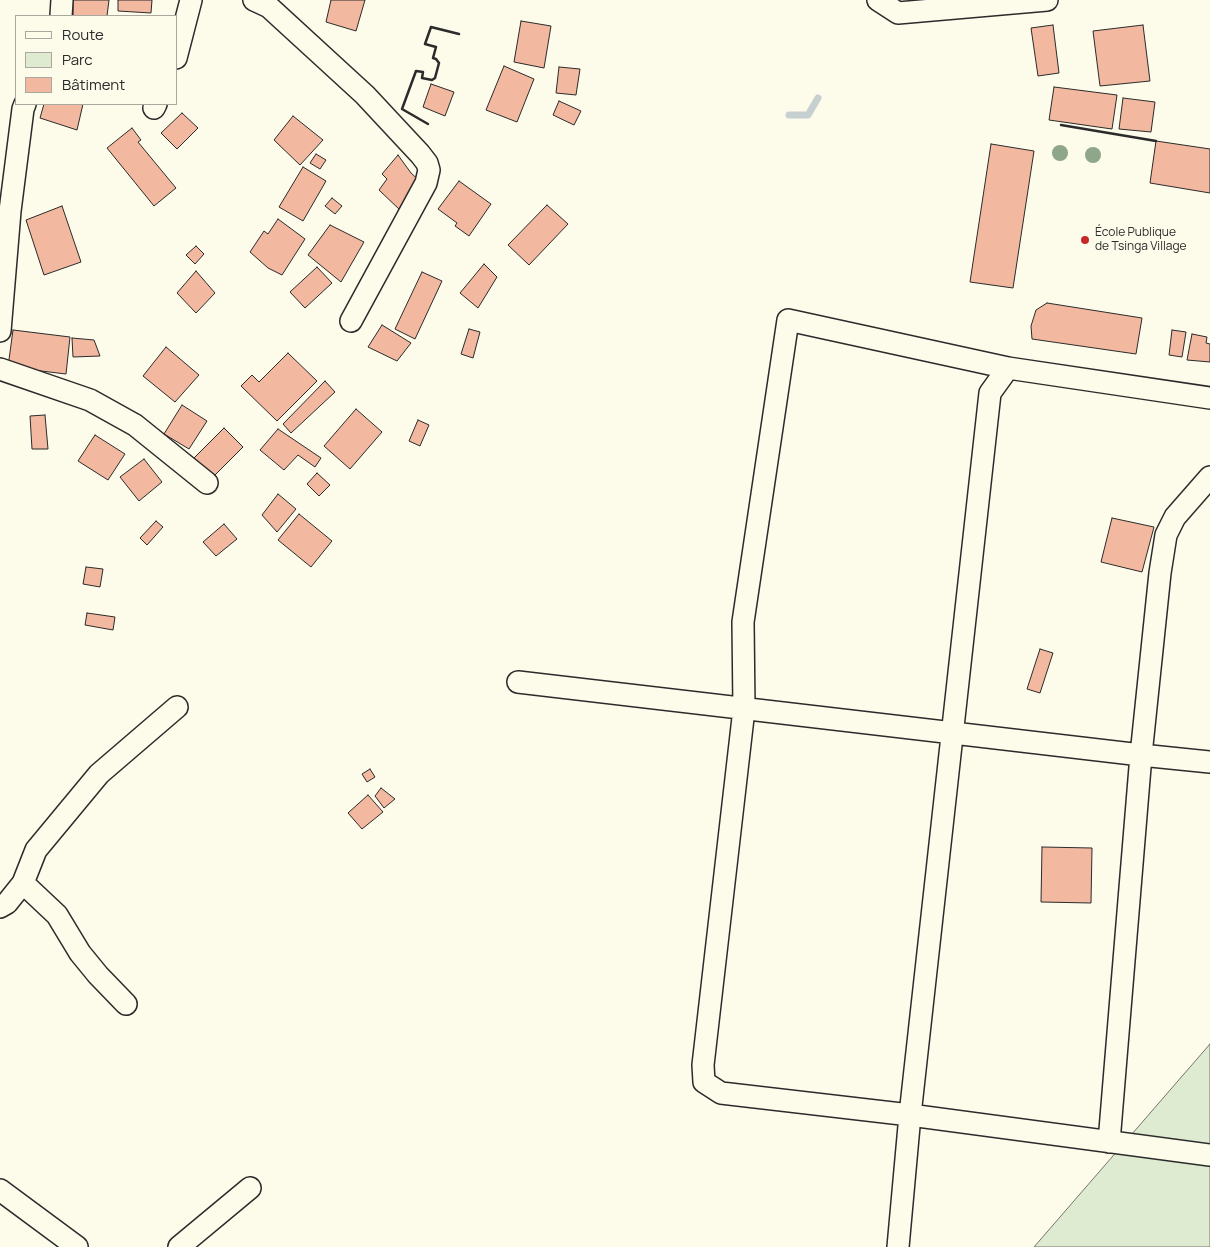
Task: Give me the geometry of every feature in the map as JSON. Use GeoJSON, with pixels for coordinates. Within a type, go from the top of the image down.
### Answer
{"type":"FeatureCollection","features":[{"type":"Feature","properties":{"kind":"street"},"geometry":{"type":"LineString","coordinates":[[61,15],[62,0]]}},
{"type":"Feature","properties":{"kind":"street"},"geometry":{"type":"LineString","coordinates":[[178,50],[191,0]]}},
{"type":"Feature","properties":{"kind":"street"},"geometry":{"type":"LineString","coordinates":[[254,0],[269,7],[365,95],[427,163],[429,170],[426,183],[351,321]]}},
{"type":"Feature","properties":{"kind":"street"},"geometry":{"type":"LineString","coordinates":[[878,0],[898,13],[1047,0]]}},
{"type":"Feature","properties":{"kind":"street"},"geometry":{"type":"LineString","coordinates":[[0,331],[10,211],[23,109],[25,105]]}},
{"type":"Feature","properties":{"kind":"street"},"geometry":{"type":"LineString","coordinates":[[1210,398],[1008,368],[788,320],[743,622],[744,709],[703,1065],[704,1082],[721,1093],[910,1115],[1210,1155]]}},
{"type":"Feature","properties":{"kind":"street"},"geometry":{"type":"LineString","coordinates":[[898,1247],[910,1115],[951,733],[990,393],[1008,368]]}},
{"type":"Feature","properties":{"kind":"street"},"geometry":{"type":"LineString","coordinates":[[0,369],[90,400],[135,425],[207,483]]}},
{"type":"Feature","properties":{"kind":"street"},"geometry":{"type":"LineString","coordinates":[[1109,1142],[1141,755],[1158,591],[1166,535],[1175,517],[1210,477]]}},
{"type":"Feature","properties":{"kind":"street"},"geometry":{"type":"LineString","coordinates":[[518,682],[1210,762]]}},
{"type":"Feature","properties":{"kind":"street"},"geometry":{"type":"LineString","coordinates":[[0,907],[7,903],[23,883],[36,850],[99,774],[177,707]]}},
{"type":"Feature","properties":{"kind":"street"},"geometry":{"type":"LineString","coordinates":[[23,883],[58,915],[80,953],[126,1004]]}},
{"type":"Feature","properties":{"kind":"street"},"geometry":{"type":"LineString","coordinates":[[179,1247],[250,1188]]}},
{"type":"Feature","properties":{"kind":"street"},"geometry":{"type":"LineString","coordinates":[[0,1190],[77,1247]]}},
{"type":"Feature","properties":{"kind":"green space"},"geometry":{"type":"Polygon","coordinates":[[[1210,1044],[1210,1247],[1034,1247],[1210,1044]]]}},
{"type":"Feature","properties":{"kind":"building"},"geometry":{"type":"Polygon","coordinates":[[[73,0],[109,0],[107,15],[73,15],[73,0]]]}},
{"type":"Feature","properties":{"kind":"building"},"geometry":{"type":"Polygon","coordinates":[[[118,0],[152,0],[151,13],[118,11],[118,0]]]}},
{"type":"Feature","properties":{"kind":"building"},"geometry":{"type":"Polygon","coordinates":[[[331,0],[365,0],[356,31],[326,22],[331,0]]]}},
{"type":"Feature","properties":{"kind":"building"},"geometry":{"type":"Polygon","coordinates":[[[521,21],[551,26],[544,68],[514,62],[521,21]]]}},
{"type":"Feature","properties":{"kind":"building"},"geometry":{"type":"Polygon","coordinates":[[[1053,25],[1059,73],[1038,76],[1031,28],[1053,25]]]}},
{"type":"Feature","properties":{"kind":"building"},"geometry":{"type":"Polygon","coordinates":[[[1143,25],[1150,81],[1100,86],[1093,31],[1143,25]]]}},
{"type":"Feature","properties":{"kind":"building"},"geometry":{"type":"Polygon","coordinates":[[[504,66],[534,79],[517,122],[486,110],[504,66]]]}},
{"type":"Feature","properties":{"kind":"building"},"geometry":{"type":"Polygon","coordinates":[[[559,67],[580,69],[576,95],[556,93],[559,67]]]}},
{"type":"Feature","properties":{"kind":"building"},"geometry":{"type":"Polygon","coordinates":[[[431,84],[454,92],[445,116],[423,107],[431,84]]]}},
{"type":"Feature","properties":{"kind":"building"},"geometry":{"type":"Polygon","coordinates":[[[1054,87],[1117,95],[1112,129],[1049,120],[1054,87]]]}},
{"type":"Feature","properties":{"kind":"building"},"geometry":{"type":"Polygon","coordinates":[[[1123,98],[1155,102],[1151,132],[1119,129],[1123,98]]]}},
{"type":"Feature","properties":{"kind":"building"},"geometry":{"type":"Polygon","coordinates":[[[559,101],[581,111],[574,125],[553,115],[559,101]]]}},
{"type":"Feature","properties":{"kind":"building"},"geometry":{"type":"Polygon","coordinates":[[[44,105],[83,105],[77,130],[40,118],[44,105]]]}},
{"type":"Feature","properties":{"kind":"building"},"geometry":{"type":"Polygon","coordinates":[[[182,113],[198,128],[177,149],[161,133],[182,113]]]}},
{"type":"Feature","properties":{"kind":"building"},"geometry":{"type":"Polygon","coordinates":[[[293,116],[323,140],[300,165],[274,140],[293,116]]]}},
{"type":"Feature","properties":{"kind":"building"},"geometry":{"type":"Polygon","coordinates":[[[132,128],[141,140],[138,142],[176,188],[154,206],[107,148],[132,128]]]}},
{"type":"Feature","properties":{"kind":"building"},"geometry":{"type":"Polygon","coordinates":[[[1156,141],[1210,149],[1210,193],[1150,183],[1156,141]]]}},
{"type":"Feature","properties":{"kind":"building"},"geometry":{"type":"Polygon","coordinates":[[[991,144],[1034,151],[1013,288],[970,282],[991,144]]]}},
{"type":"Feature","properties":{"kind":"building"},"geometry":{"type":"Polygon","coordinates":[[[316,154],[326,160],[320,169],[310,163],[316,154]]]}},
{"type":"Feature","properties":{"kind":"building"},"geometry":{"type":"Polygon","coordinates":[[[398,155],[411,173],[424,185],[401,211],[379,190],[387,179],[382,174],[398,155]]]}},
{"type":"Feature","properties":{"kind":"building"},"geometry":{"type":"Polygon","coordinates":[[[303,167],[326,181],[303,221],[279,207],[303,167]]]}},
{"type":"Feature","properties":{"kind":"building"},"geometry":{"type":"Polygon","coordinates":[[[459,181],[491,204],[469,236],[455,226],[457,223],[438,209],[459,181]]]}},
{"type":"Feature","properties":{"kind":"building"},"geometry":{"type":"Polygon","coordinates":[[[332,198],[342,206],[335,214],[325,206],[332,198]]]}},
{"type":"Feature","properties":{"kind":"building"},"geometry":{"type":"Polygon","coordinates":[[[547,205],[568,224],[529,265],[508,245],[547,205]]]}},
{"type":"Feature","properties":{"kind":"building"},"geometry":{"type":"Polygon","coordinates":[[[62,206],[81,262],[44,275],[26,220],[62,206]]]}},
{"type":"Feature","properties":{"kind":"building"},"geometry":{"type":"Polygon","coordinates":[[[278,219],[305,239],[282,275],[268,268],[250,252],[264,231],[268,234],[278,219]]]}},
{"type":"Feature","properties":{"kind":"building"},"geometry":{"type":"Polygon","coordinates":[[[330,225],[364,242],[341,282],[308,255],[330,225]]]}},
{"type":"Feature","properties":{"kind":"building"},"geometry":{"type":"Polygon","coordinates":[[[196,246],[204,254],[195,264],[186,255],[196,246]]]}},
{"type":"Feature","properties":{"kind":"building"},"geometry":{"type":"Polygon","coordinates":[[[484,264],[497,277],[478,308],[460,293],[484,264]]]}},
{"type":"Feature","properties":{"kind":"building"},"geometry":{"type":"Polygon","coordinates":[[[317,267],[332,283],[305,308],[290,292],[317,267]]]}},
{"type":"Feature","properties":{"kind":"building"},"geometry":{"type":"Polygon","coordinates":[[[196,271],[215,293],[196,313],[177,293],[196,271]]]}},
{"type":"Feature","properties":{"kind":"building"},"geometry":{"type":"Polygon","coordinates":[[[422,272],[442,281],[415,339],[395,329],[422,272]]]}},
{"type":"Feature","properties":{"kind":"building"},"geometry":{"type":"Polygon","coordinates":[[[1047,303],[1142,318],[1136,354],[1032,339],[1031,326],[1036,310],[1047,303]]]}},
{"type":"Feature","properties":{"kind":"building"},"geometry":{"type":"Polygon","coordinates":[[[382,325],[411,343],[397,361],[368,347],[382,325]]]}},
{"type":"Feature","properties":{"kind":"building"},"geometry":{"type":"Polygon","coordinates":[[[469,329],[480,332],[473,358],[461,354],[469,329]]]}},
{"type":"Feature","properties":{"kind":"building"},"geometry":{"type":"Polygon","coordinates":[[[13,330],[70,337],[66,374],[8,367],[13,330]]]}},
{"type":"Feature","properties":{"kind":"building"},"geometry":{"type":"Polygon","coordinates":[[[1172,330],[1186,332],[1182,357],[1169,355],[1172,330]]]}},
{"type":"Feature","properties":{"kind":"building"},"geometry":{"type":"Polygon","coordinates":[[[1192,334],[1207,337],[1206,343],[1210,344],[1210,362],[1187,360],[1192,334]]]}},
{"type":"Feature","properties":{"kind":"building"},"geometry":{"type":"Polygon","coordinates":[[[72,338],[94,340],[100,356],[73,357],[72,338]]]}},
{"type":"Feature","properties":{"kind":"building"},"geometry":{"type":"Polygon","coordinates":[[[166,347],[199,375],[175,402],[143,376],[166,347]]]}},
{"type":"Feature","properties":{"kind":"building"},"geometry":{"type":"Polygon","coordinates":[[[288,353],[317,381],[277,421],[241,386],[252,375],[259,382],[288,353]]]}},
{"type":"Feature","properties":{"kind":"building"},"geometry":{"type":"Polygon","coordinates":[[[325,381],[335,392],[291,433],[283,424],[325,381]]]}},
{"type":"Feature","properties":{"kind":"building"},"geometry":{"type":"Polygon","coordinates":[[[182,405],[207,421],[189,449],[164,434],[182,405]]]}},
{"type":"Feature","properties":{"kind":"building"},"geometry":{"type":"Polygon","coordinates":[[[356,409],[382,432],[350,469],[324,446],[356,409]]]}},
{"type":"Feature","properties":{"kind":"building"},"geometry":{"type":"Polygon","coordinates":[[[45,415],[48,449],[32,449],[30,416],[45,415]]]}},
{"type":"Feature","properties":{"kind":"building"},"geometry":{"type":"Polygon","coordinates":[[[418,420],[429,425],[420,446],[409,441],[418,420]]]}},
{"type":"Feature","properties":{"kind":"building"},"geometry":{"type":"Polygon","coordinates":[[[224,428],[243,447],[210,480],[191,461],[224,428]]]}},
{"type":"Feature","properties":{"kind":"building"},"geometry":{"type":"Polygon","coordinates":[[[278,429],[321,458],[315,467],[298,455],[284,470],[260,450],[278,429]]]}},
{"type":"Feature","properties":{"kind":"building"},"geometry":{"type":"Polygon","coordinates":[[[95,435],[125,454],[108,480],[78,461],[95,435]]]}},
{"type":"Feature","properties":{"kind":"building"},"geometry":{"type":"Polygon","coordinates":[[[144,459],[162,482],[139,501],[120,477],[144,459]]]}},
{"type":"Feature","properties":{"kind":"building"},"geometry":{"type":"Polygon","coordinates":[[[317,473],[330,485],[319,496],[307,484],[317,473]]]}},
{"type":"Feature","properties":{"kind":"building"},"geometry":{"type":"Polygon","coordinates":[[[278,494],[296,509],[277,532],[262,515],[278,494]]]}},
{"type":"Feature","properties":{"kind":"building"},"geometry":{"type":"Polygon","coordinates":[[[299,514],[332,541],[311,567],[278,540],[299,514]]]}},
{"type":"Feature","properties":{"kind":"building"},"geometry":{"type":"Polygon","coordinates":[[[1112,518],[1154,527],[1142,572],[1101,562],[1112,518]]]}},
{"type":"Feature","properties":{"kind":"building"},"geometry":{"type":"Polygon","coordinates":[[[156,521],[163,527],[147,545],[140,538],[156,521]]]}},
{"type":"Feature","properties":{"kind":"building"},"geometry":{"type":"Polygon","coordinates":[[[224,524],[237,539],[216,556],[203,542],[224,524]]]}},
{"type":"Feature","properties":{"kind":"building"},"geometry":{"type":"Polygon","coordinates":[[[86,567],[103,569],[100,587],[83,584],[86,567]]]}},
{"type":"Feature","properties":{"kind":"building"},"geometry":{"type":"Polygon","coordinates":[[[87,613],[115,617],[113,630],[85,625],[87,613]]]}},
{"type":"Feature","properties":{"kind":"building"},"geometry":{"type":"Polygon","coordinates":[[[1040,649],[1053,653],[1040,693],[1027,689],[1040,649]]]}},
{"type":"Feature","properties":{"kind":"building"},"geometry":{"type":"Polygon","coordinates":[[[370,769],[375,777],[367,782],[362,774],[370,769]]]}},
{"type":"Feature","properties":{"kind":"building"},"geometry":{"type":"Polygon","coordinates":[[[381,788],[395,799],[384,808],[375,796],[381,788]]]}},
{"type":"Feature","properties":{"kind":"building"},"geometry":{"type":"Polygon","coordinates":[[[368,795],[383,812],[362,829],[348,813],[368,795]]]}},
{"type":"Feature","properties":{"kind":"building"},"geometry":{"type":"Polygon","coordinates":[[[1042,847],[1092,848],[1091,903],[1041,902],[1042,847]]]}},
{"type":"Feature","properties":{"kind":"waterway"},"geometry":{"type":"LineString","coordinates":[[789,115],[808,115],[818,98]]}},
{"type":"Feature","properties":{"kind":"wall"},"geometry":{"type":"LineString","coordinates":[[428,124],[402,109],[416,71],[423,72],[422,78],[432,80],[435,78],[439,63],[433,58],[436,47],[425,44],[431,27],[459,34]]}},
{"type":"Feature","properties":{"kind":"wall"},"geometry":{"type":"LineString","coordinates":[[1061,125],[1156,141]]}},
{"type":"Feature","properties":{"kind":"place","name":"École Publique de Tsinga Village"},"geometry":{"type":"Point","coordinates":[1085,240]}}]}
